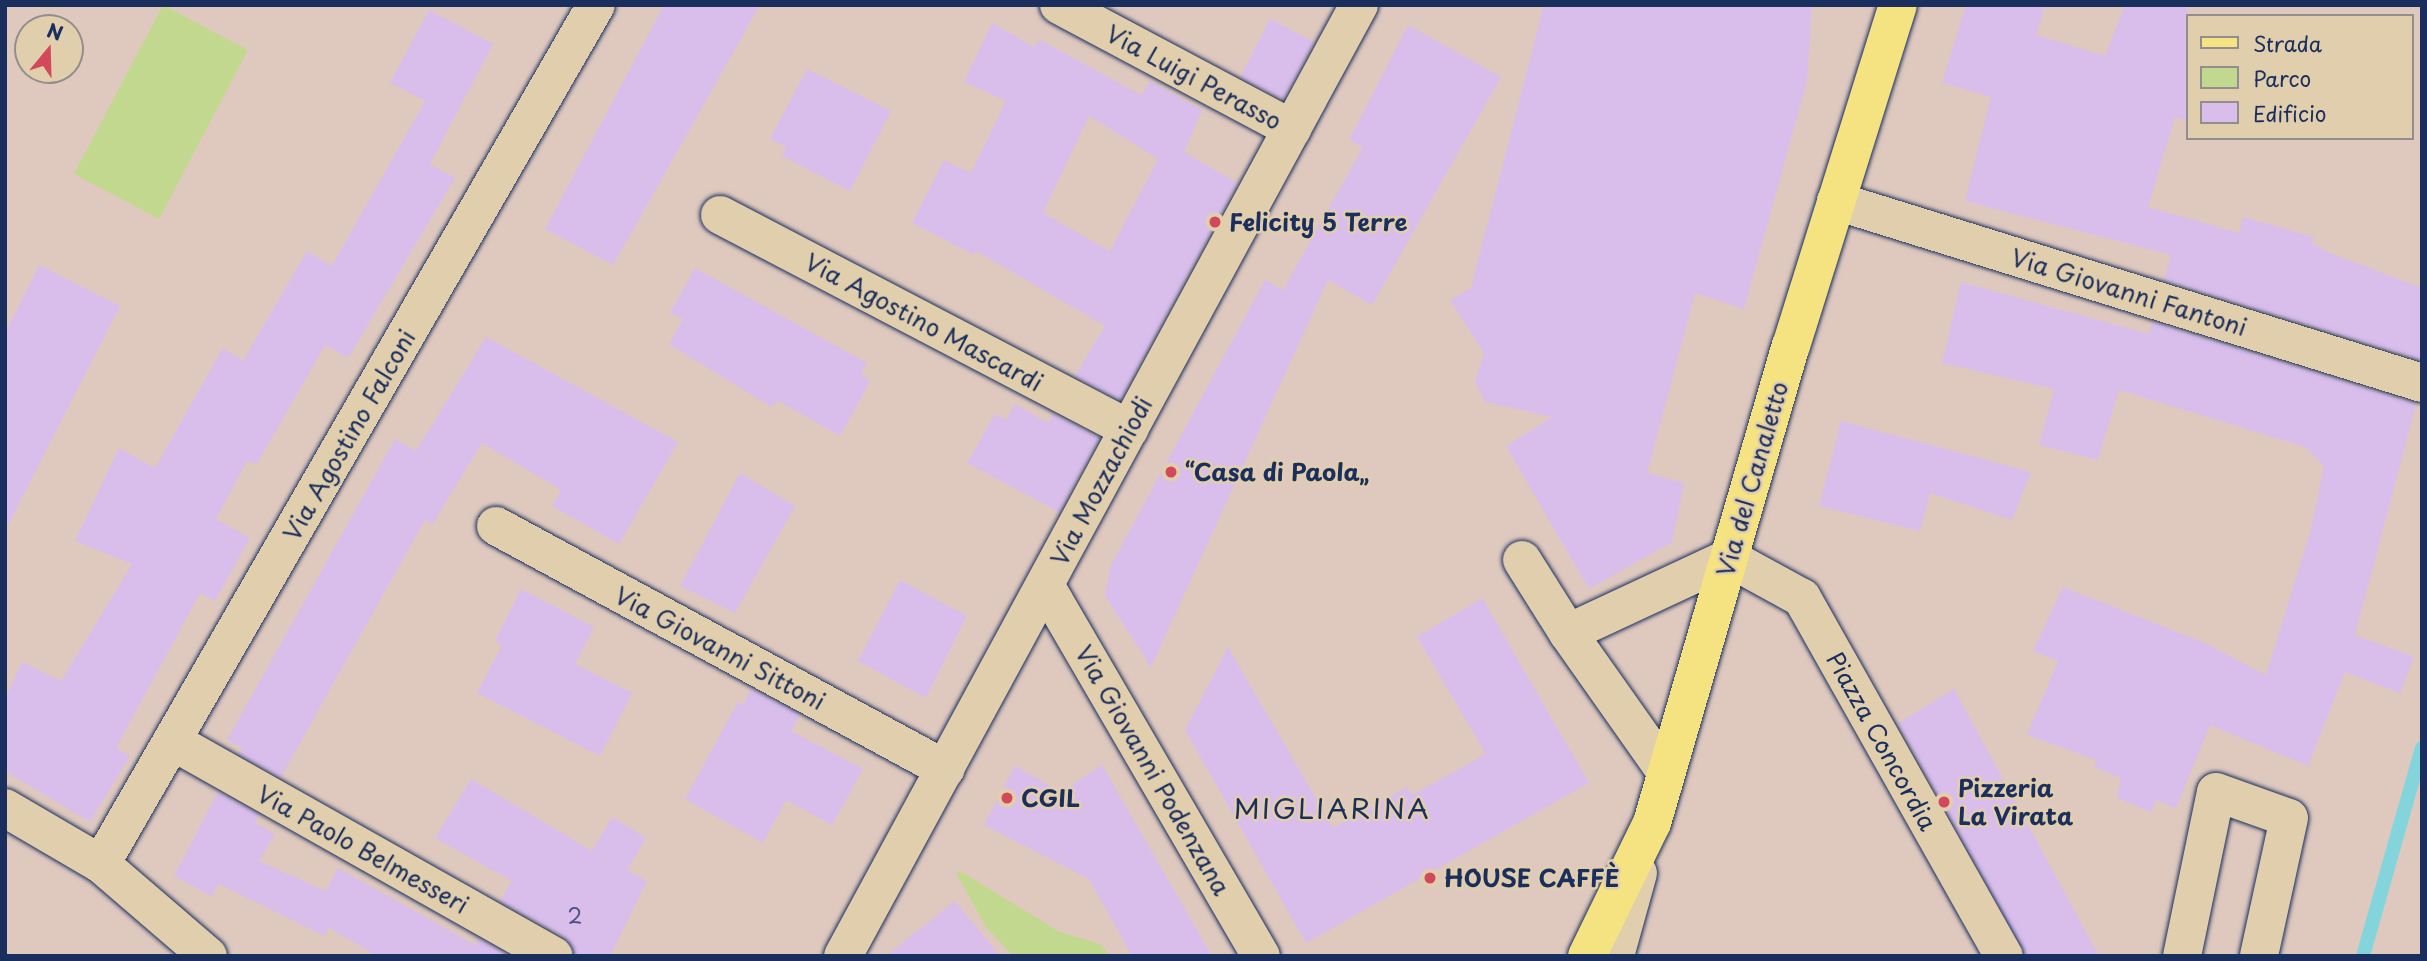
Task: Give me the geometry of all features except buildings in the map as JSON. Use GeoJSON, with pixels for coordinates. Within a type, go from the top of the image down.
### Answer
{"type":"FeatureCollection","features":[{"type":"Feature","properties":{"kind":"main road","name":"Via del Canaletto"},"geometry":{"type":"LineString","coordinates":[[1652,823],[1836,201],[1898,5]]}},
{"type":"Feature","properties":{"kind":"main road"},"geometry":{"type":"LineString","coordinates":[[1587,956],[1652,823]]}},
{"type":"Feature","properties":{"kind":"street","name":"Via Agostino Falconi"},"geometry":{"type":"LineString","coordinates":[[101,864],[596,5]]}},
{"type":"Feature","properties":{"kind":"street","name":"Via Luigi Perasso"},"geometry":{"type":"LineString","coordinates":[[1059,5],[1292,129]]}},
{"type":"Feature","properties":{"kind":"street","name":"Via Mozzachiodi"},"geometry":{"type":"LineString","coordinates":[[843,956],[1359,5]]}},
{"type":"Feature","properties":{"kind":"street","name":"Via Giovanni Fantoni"},"geometry":{"type":"LineString","coordinates":[[1836,201],[2422,383]]}},
{"type":"Feature","properties":{"kind":"street","name":"Via Agostino Mascardi"},"geometry":{"type":"LineString","coordinates":[[720,215],[1129,429]]}},
{"type":"Feature","properties":{"kind":"street","name":"Via Giovanni Sittoni"},"geometry":{"type":"LineString","coordinates":[[496,526],[945,769]]}},
{"type":"Feature","properties":{"kind":"street"},"geometry":{"type":"LineString","coordinates":[[1568,633],[1729,558]]}},
{"type":"Feature","properties":{"kind":"street","name":"Piazza Concordia"},"geometry":{"type":"LineString","coordinates":[[1729,558],[1802,598],[2004,956]]}},
{"type":"Feature","properties":{"kind":"street"},"geometry":{"type":"LineString","coordinates":[[1522,560],[1568,633],[1667,772]]}},
{"type":"Feature","properties":{"kind":"street","name":"Via Giovanni Podenzana"},"geometry":{"type":"LineString","coordinates":[[1045,585],[1261,956]]}},
{"type":"Feature","properties":{"kind":"street","name":"Via Paolo Belmesseri"},"geometry":{"type":"LineString","coordinates":[[172,741],[554,956]]}},
{"type":"Feature","properties":{"kind":"street"},"geometry":{"type":"LineString","coordinates":[[2182,956],[2216,792],[2289,818],[2259,956]]}},
{"type":"Feature","properties":{"kind":"street"},"geometry":{"type":"LineString","coordinates":[[9,819],[101,864],[208,956]]}},
{"type":"Feature","properties":{"kind":"street","name":"Via del Canaletto"},"geometry":{"type":"LineString","coordinates":[[1615,956],[1652,823]]}},
{"type":"Feature","properties":{"kind":"green space"},"geometry":{"type":"Polygon","coordinates":[[[163,5],[248,50],[159,219],[74,174],[163,5]]]}},
{"type":"Feature","properties":{"kind":"green space"},"geometry":{"type":"Polygon","coordinates":[[[962,872],[1058,931],[1100,944],[1110,956],[1013,956],[986,927],[956,873],[962,872]]]}},
{"type":"Feature","properties":{"kind":"waterway"},"geometry":{"type":"LineString","coordinates":[[2363,956],[2422,748]]}},
{"type":"Feature","properties":{"kind":"place","name":"Felicity 5 Terre"},"geometry":{"type":"Point","coordinates":[1215,222]}},
{"type":"Feature","properties":{"kind":"place","name":"“Casa di Paola„"},"geometry":{"type":"Point","coordinates":[1171,472]}},
{"type":"Feature","properties":{"kind":"place","name":"CGIL"},"geometry":{"type":"Point","coordinates":[1007,798]}},
{"type":"Feature","properties":{"kind":"place","name":"Pizzeria La Virata"},"geometry":{"type":"Point","coordinates":[1944,802]}},
{"type":"Feature","properties":{"kind":"place","name":"HOUSE CAFFÈ"},"geometry":{"type":"Point","coordinates":[1430,878]}},
{"type":"Feature","properties":{"kind":"district","name":"MIGLIARINA"},"geometry":{"type":"Point","coordinates":[1332,808]}}]}
